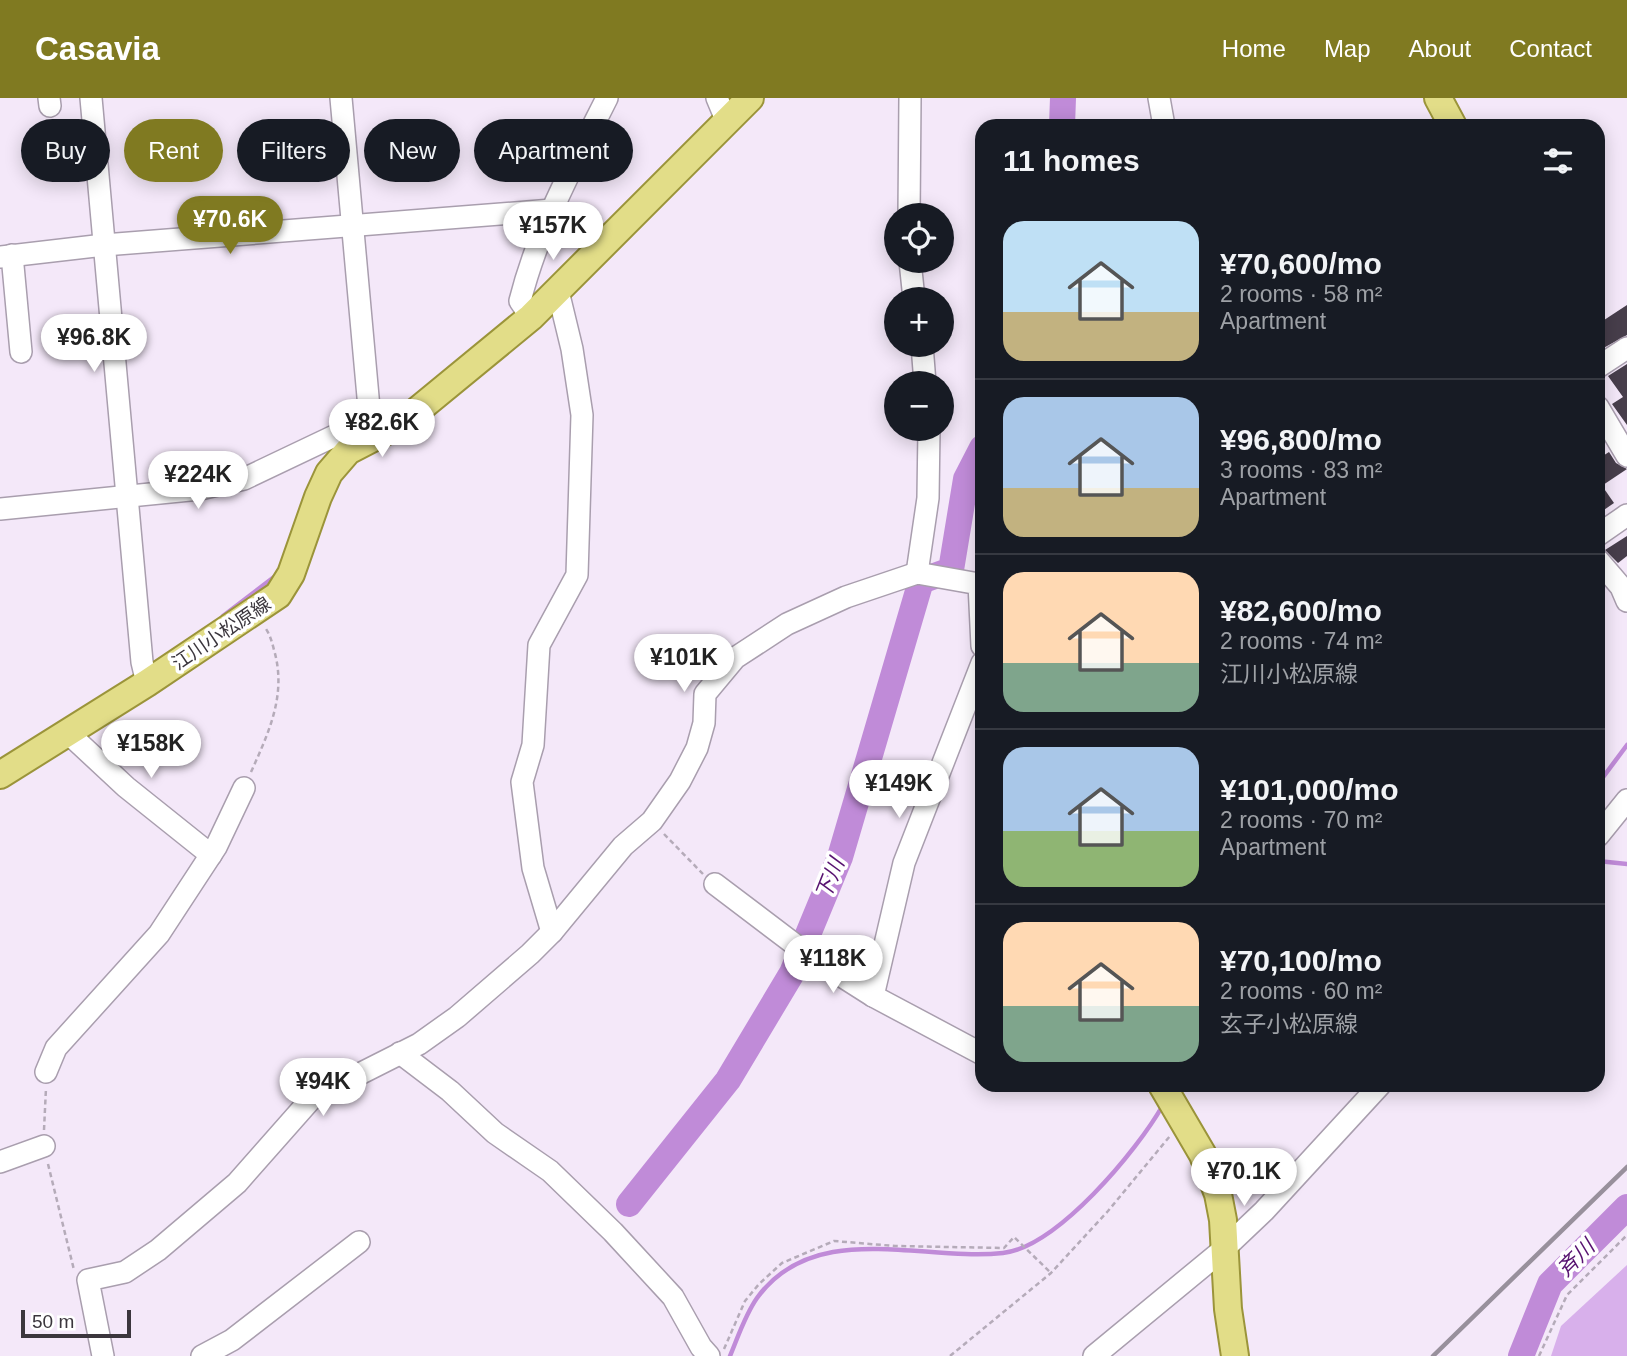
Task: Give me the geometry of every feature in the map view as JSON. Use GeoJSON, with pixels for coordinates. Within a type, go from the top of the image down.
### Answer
{"type":"FeatureCollection","features":[{"type":"Feature","properties":{"kind":"main road","name":"江川小松原線"},"geometry":{"type":"LineString","coordinates":[[0,775],[147,683],[278,595],[291,575],[329,473],[348,452],[371,428],[402,423],[531,317],[558,291],[722,110],[750,98]]}},
{"type":"Feature","properties":{"kind":"main road"},"geometry":{"type":"LineString","coordinates":[[1438,98],[1449,119]]}},
{"type":"Feature","properties":{"kind":"main road"},"geometry":{"type":"LineString","coordinates":[[1166,1092],[1203,1155],[1217,1194],[1226,1248],[1228,1309],[1235,1356]]}},
{"type":"Feature","properties":{"kind":"street"},"geometry":{"type":"LineString","coordinates":[[91,98],[126,498],[142,662],[147,683]]}},
{"type":"Feature","properties":{"kind":"street"},"geometry":{"type":"LineString","coordinates":[[0,509],[200,489],[244,479],[371,428],[341,98]]}},
{"type":"Feature","properties":{"kind":"street"},"geometry":{"type":"LineString","coordinates":[[531,317],[520,301],[529,264],[552,210],[607,98]]}},
{"type":"Feature","properties":{"kind":"street"},"geometry":{"type":"LineString","coordinates":[[909,98],[909,203]]}},
{"type":"Feature","properties":{"kind":"street"},"geometry":{"type":"LineString","coordinates":[[1159,98],[1163,119]]}},
{"type":"Feature","properties":{"kind":"street"},"geometry":{"type":"LineString","coordinates":[[22,352],[6,256],[104,245],[552,210]]}},
{"type":"Feature","properties":{"kind":"street"},"geometry":{"type":"LineString","coordinates":[[552,932],[533,868],[522,782],[533,744],[538,645],[577,575],[582,415],[572,349],[558,291]]}},
{"type":"Feature","properties":{"kind":"street"},"geometry":{"type":"LineString","coordinates":[[1605,362],[1627,348]]}},
{"type":"Feature","properties":{"kind":"street"},"geometry":{"type":"LineString","coordinates":[[1605,421],[1627,456]]}},
{"type":"Feature","properties":{"kind":"street"},"geometry":{"type":"LineString","coordinates":[[917,573],[928,498],[929,441]]}},
{"type":"Feature","properties":{"kind":"street"},"geometry":{"type":"LineString","coordinates":[[1605,530],[1627,515]]}},
{"type":"Feature","properties":{"kind":"street"},"geometry":{"type":"LineString","coordinates":[[1605,569],[1621,587],[1627,601]]}},
{"type":"Feature","properties":{"kind":"street"},"geometry":{"type":"LineString","coordinates":[[103,1356],[88,1280],[125,1272],[158,1250],[237,1183],[312,1098],[419,1044],[457,1017],[552,932],[623,846],[652,821],[680,781],[697,748],[704,723],[705,694],[735,657],[787,624],[846,597],[917,573],[975,583]]}},
{"type":"Feature","properties":{"kind":"street"},"geometry":{"type":"LineString","coordinates":[[873,996],[904,863],[975,681]]}},
{"type":"Feature","properties":{"kind":"street"},"geometry":{"type":"LineString","coordinates":[[68,733],[126,788],[211,855]]}},
{"type":"Feature","properties":{"kind":"street"},"geometry":{"type":"LineString","coordinates":[[46,1072],[56,1048],[159,934],[211,855],[244,788]]}},
{"type":"Feature","properties":{"kind":"street"},"geometry":{"type":"LineString","coordinates":[[1605,827],[1627,800]]}},
{"type":"Feature","properties":{"kind":"street"},"geometry":{"type":"LineString","coordinates":[[715,884],[810,956],[873,996],[975,1050]]}},
{"type":"Feature","properties":{"kind":"street"},"geometry":{"type":"LineString","coordinates":[[400,1053],[450,1091],[495,1133],[550,1171],[613,1232],[673,1297],[701,1347],[709,1356]]}},
{"type":"Feature","properties":{"kind":"street"},"geometry":{"type":"LineString","coordinates":[[1094,1356],[1226,1248],[1264,1211],[1374,1092]]}},
{"type":"Feature","properties":{"kind":"street"},"geometry":{"type":"LineString","coordinates":[[0,1161],[44,1146]]}},
{"type":"Feature","properties":{"kind":"street"},"geometry":{"type":"LineString","coordinates":[[202,1356],[232,1340],[359,1242]]}},
{"type":"Feature","properties":{"kind":"path"},"geometry":{"type":"LineString","coordinates":[[244,788],[270,730],[278,703],[280,669],[268,631],[248,617]]}},
{"type":"Feature","properties":{"kind":"path"},"geometry":{"type":"LineString","coordinates":[[652,821],[684,856],[715,884]]}},
{"type":"Feature","properties":{"kind":"path"},"geometry":{"type":"LineString","coordinates":[[46,1072],[44,1146],[75,1272],[88,1280]]}},
{"type":"Feature","properties":{"kind":"path"},"geometry":{"type":"LineString","coordinates":[[950,1356],[1051,1273],[1108,1211],[1183,1120]]}},
{"type":"Feature","properties":{"kind":"path"},"geometry":{"type":"LineString","coordinates":[[1539,1356],[1567,1295],[1627,1235]]}},
{"type":"Feature","properties":{"kind":"path"},"geometry":{"type":"LineString","coordinates":[[720,1356],[746,1301],[759,1284],[782,1263],[834,1241],[895,1246],[1004,1248],[1014,1237],[1051,1273]]}},
{"type":"Feature","properties":{"kind":"shaded area"},"geometry":{"type":"Polygon","coordinates":[[[1627,1265],[1627,1356],[1551,1356],[1561,1326],[1627,1265]]]}},
{"type":"Feature","properties":{"kind":"building"},"geometry":{"type":"Polygon","coordinates":[[[1627,305],[1627,335],[1605,347],[1605,319],[1627,305]]]}},
{"type":"Feature","properties":{"kind":"building"},"geometry":{"type":"Polygon","coordinates":[[[1627,364],[1627,425],[1612,404],[1623,397],[1608,376],[1627,364]]]}},
{"type":"Feature","properties":{"kind":"building"},"geometry":{"type":"Polygon","coordinates":[[[1609,452],[1616,463],[1627,469],[1605,484],[1605,455],[1609,452]]]}},
{"type":"Feature","properties":{"kind":"building"},"geometry":{"type":"Polygon","coordinates":[[[1605,490],[1614,503],[1605,509],[1605,490]]]}},
{"type":"Feature","properties":{"kind":"building"},"geometry":{"type":"Polygon","coordinates":[[[1627,536],[1627,556],[1618,563],[1605,550],[1627,536]]]}},
{"type":"Feature","properties":{"kind":"waterway","name":"下川"},"geometry":{"type":"LineString","coordinates":[[1062,119],[1063,98]]}},
{"type":"Feature","properties":{"kind":"waterway","name":"下川"},"geometry":{"type":"LineString","coordinates":[[629,1204],[728,1080],[792,973],[840,857],[921,581],[951,570],[966,479],[975,462]]}},
{"type":"Feature","properties":{"kind":"waterway"},"geometry":{"type":"LineString","coordinates":[[223,616],[274,577]]}},
{"type":"Feature","properties":{"kind":"waterway"},"geometry":{"type":"LineString","coordinates":[[1605,775],[1627,745]]}},
{"type":"Feature","properties":{"kind":"waterway"},"geometry":{"type":"LineString","coordinates":[[1605,862],[1627,864]]}},
{"type":"Feature","properties":{"kind":"waterway"},"geometry":{"type":"LineString","coordinates":[[730,1356],[757,1298],[781,1273],[809,1258],[839,1251],[871,1249],[1003,1253],[1024,1247],[1047,1234],[1070,1216],[1115,1170],[1135,1147],[1163,1105]]}},
{"type":"Feature","properties":{"kind":"waterway","name":"斉川"},"geometry":{"type":"LineString","coordinates":[[1521,1356],[1550,1284],[1627,1207]]}},
{"type":"Feature","properties":{"kind":"railway"},"geometry":{"type":"LineString","coordinates":[[1433,1356],[1627,1167]]}}]}
